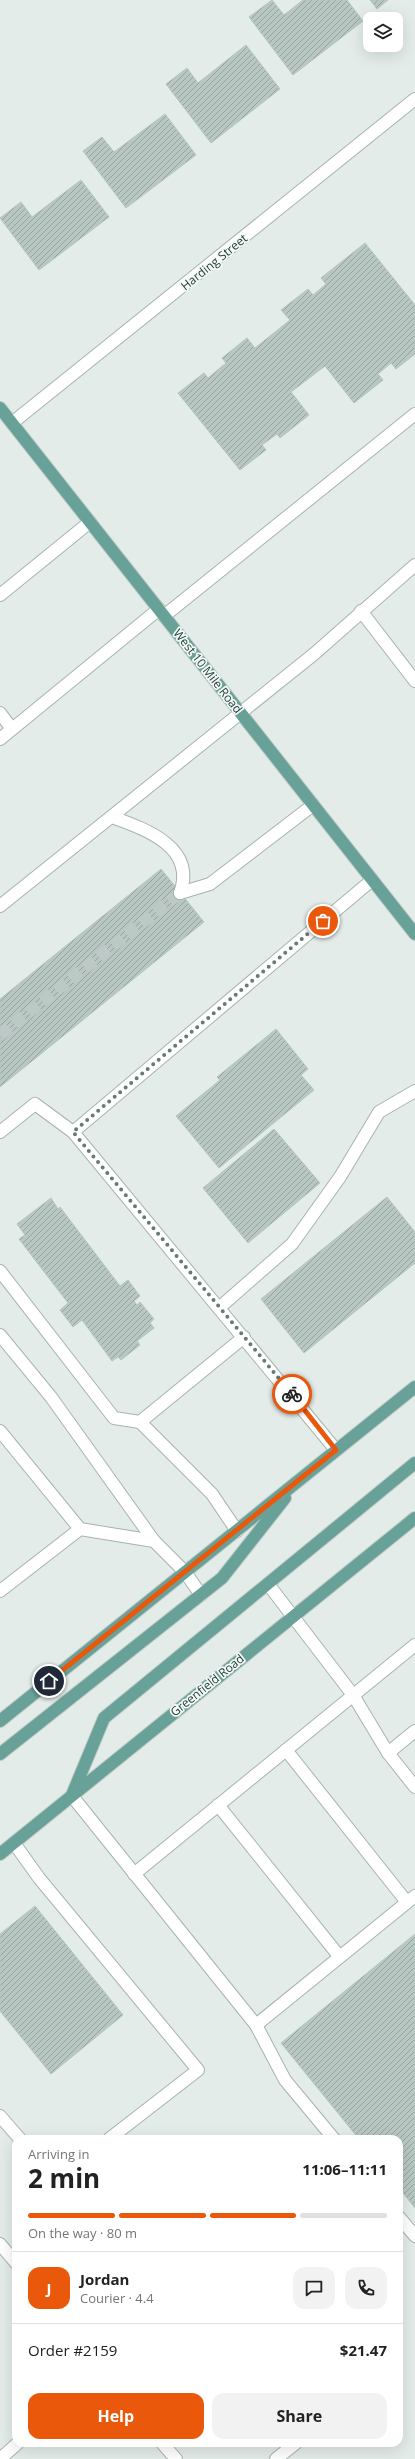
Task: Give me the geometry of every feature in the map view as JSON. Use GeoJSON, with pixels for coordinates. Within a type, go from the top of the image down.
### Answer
{"type":"FeatureCollection","features":[{"type":"Feature","properties":{"kind":"main road","name":"West 10 Mile Road"},"geometry":{"type":"LineString","coordinates":[[0,408],[415,934]]}},
{"type":"Feature","properties":{"kind":"main road"},"geometry":{"type":"LineString","coordinates":[[0,1720],[415,1387]]}},
{"type":"Feature","properties":{"kind":"main road"},"geometry":{"type":"LineString","coordinates":[[72,1796],[104,1718],[415,1463]]}},
{"type":"Feature","properties":{"kind":"main road"},"geometry":{"type":"LineString","coordinates":[[0,1754],[222,1578],[298,1481]]}},
{"type":"Feature","properties":{"kind":"main road","name":"Greenfield Road"},"geometry":{"type":"LineString","coordinates":[[0,1854],[291,1616],[415,1518]]}},
{"type":"Feature","properties":{"kind":"street","name":"Harding Street"},"geometry":{"type":"LineString","coordinates":[[12,424],[415,99]]}},
{"type":"Feature","properties":{"kind":"street"},"geometry":{"type":"LineString","coordinates":[[0,739],[415,414]]}},
{"type":"Feature","properties":{"kind":"street"},"geometry":{"type":"LineString","coordinates":[[0,595],[90,522]]}},
{"type":"Feature","properties":{"kind":"street"},"geometry":{"type":"LineString","coordinates":[[0,906],[314,654],[415,565]]}},
{"type":"Feature","properties":{"kind":"street"},"geometry":{"type":"LineString","coordinates":[[361,611],[415,681]]}},
{"type":"Feature","properties":{"kind":"street"},"geometry":{"type":"LineString","coordinates":[[0,713],[12,729]]}},
{"type":"Feature","properties":{"kind":"street"},"geometry":{"type":"LineString","coordinates":[[112,817],[147,829],[160,836],[169,846],[182,865],[184,874],[180,893],[210,884],[314,805]]}},
{"type":"Feature","properties":{"kind":"street"},"geometry":{"type":"LineString","coordinates":[[73,1132],[372,880]]}},
{"type":"Feature","properties":{"kind":"street"},"geometry":{"type":"LineString","coordinates":[[219,1308],[292,1244],[340,1177],[379,1112],[415,1091]]}},
{"type":"Feature","properties":{"kind":"street"},"geometry":{"type":"LineString","coordinates":[[0,1132],[36,1104],[73,1132],[336,1450]]}},
{"type":"Feature","properties":{"kind":"street"},"geometry":{"type":"LineString","coordinates":[[0,1271],[114,1418],[140,1422],[212,1494],[237,1531]]}},
{"type":"Feature","properties":{"kind":"street"},"geometry":{"type":"LineString","coordinates":[[0,1335],[51,1397],[154,1541],[185,1572],[200,1595]]}},
{"type":"Feature","properties":{"kind":"street"},"geometry":{"type":"LineString","coordinates":[[140,1422],[244,1337]]}},
{"type":"Feature","properties":{"kind":"street"},"geometry":{"type":"LineString","coordinates":[[0,1431],[80,1529],[154,1541]]}},
{"type":"Feature","properties":{"kind":"street"},"geometry":{"type":"LineString","coordinates":[[0,1591],[80,1529]]}},
{"type":"Feature","properties":{"kind":"street"},"geometry":{"type":"LineString","coordinates":[[268,1584],[353,1695],[388,1753],[415,1787]]}},
{"type":"Feature","properties":{"kind":"street"},"geometry":{"type":"LineString","coordinates":[[134,1874],[415,1645]]}},
{"type":"Feature","properties":{"kind":"street"},"geometry":{"type":"LineString","coordinates":[[388,1753],[415,1731]]}},
{"type":"Feature","properties":{"kind":"street"},"geometry":{"type":"LineString","coordinates":[[256,2025],[410,1898],[286,1750]]}},
{"type":"Feature","properties":{"kind":"street"},"geometry":{"type":"LineString","coordinates":[[72,1796],[256,2025],[285,2080],[331,2135]]}},
{"type":"Feature","properties":{"kind":"street"},"geometry":{"type":"LineString","coordinates":[[218,1805],[339,1956]]}},
{"type":"Feature","properties":{"kind":"street"},"geometry":{"type":"LineString","coordinates":[[14,1843],[39,1878],[198,2070],[115,2135]]}},
{"type":"Feature","properties":{"kind":"street"},"geometry":{"type":"LineString","coordinates":[[0,2116],[17,2135]]}},
{"type":"Feature","properties":{"kind":"street"},"geometry":{"type":"LineString","coordinates":[[403,2222],[415,2236]]}},
{"type":"Feature","properties":{"kind":"street"},"geometry":{"type":"LineString","coordinates":[[0,2244],[12,2258]]}},
{"type":"Feature","properties":{"kind":"street"},"geometry":{"type":"LineString","coordinates":[[0,2458],[13,2447]]}},
{"type":"Feature","properties":{"kind":"street"},"geometry":{"type":"LineString","coordinates":[[166,2447],[176,2459]]}},
{"type":"Feature","properties":{"kind":"street"},"geometry":{"type":"LineString","coordinates":[[276,2459],[291,2447]]}},
{"type":"Feature","properties":{"kind":"building"},"geometry":{"type":"Polygon","coordinates":[[[272,0],[284,15],[303,0],[347,0],[363,21],[293,75],[249,17],[272,0]]]}},
{"type":"Feature","properties":{"kind":"building"},"geometry":{"type":"Polygon","coordinates":[[[370,0],[388,0],[377,9],[370,0]]]}},
{"type":"Feature","properties":{"kind":"building"},"geometry":{"type":"Polygon","coordinates":[[[246,45],[280,89],[211,143],[166,84],[187,68],[198,83],[246,45]]]}},
{"type":"Feature","properties":{"kind":"building"},"geometry":{"type":"Polygon","coordinates":[[[165,114],[196,155],[126,208],[83,151],[102,137],[114,152],[165,114]]]}},
{"type":"Feature","properties":{"kind":"building"},"geometry":{"type":"Polygon","coordinates":[[[81,180],[109,217],[39,270],[0,218],[21,202],[32,217],[81,180]]]}},
{"type":"Feature","properties":{"kind":"building"},"geometry":{"type":"Polygon","coordinates":[[[365,243],[415,305],[415,354],[396,369],[391,363],[378,374],[383,380],[354,403],[325,366],[291,392],[309,415],[280,438],[277,434],[262,445],[266,450],[240,470],[178,393],[204,373],[208,378],[226,363],[222,358],[247,338],[255,348],[290,320],[281,310],[308,289],[313,295],[326,284],[321,278],[365,243]]]}},
{"type":"Feature","properties":{"kind":"building"},"geometry":{"type":"Polygon","coordinates":[[[161,869],[204,922],[0,1087],[0,999],[161,869]]]}},
{"type":"Feature","properties":{"kind":"building"},"geometry":{"type":"Polygon","coordinates":[[[276,1029],[308,1069],[301,1075],[314,1090],[219,1168],[176,1116],[220,1080],[217,1077],[276,1029]]]}},
{"type":"Feature","properties":{"kind":"building"},"geometry":{"type":"Polygon","coordinates":[[[274,1129],[320,1183],[248,1243],[203,1188],[274,1129]]]}},
{"type":"Feature","properties":{"kind":"building"},"geometry":{"type":"Polygon","coordinates":[[[387,1197],[415,1232],[415,1263],[304,1353],[261,1299],[387,1197]]]}},
{"type":"Feature","properties":{"kind":"building"},"geometry":{"type":"Polygon","coordinates":[[[51,1198],[58,1209],[60,1207],[120,1286],[128,1280],[140,1296],[134,1301],[137,1305],[140,1302],[154,1319],[150,1323],[154,1328],[137,1341],[140,1345],[121,1360],[118,1357],[112,1361],[82,1320],[73,1327],[60,1310],[68,1303],[19,1239],[25,1235],[17,1224],[51,1198]]]}},
{"type":"Feature","properties":{"kind":"building"},"geometry":{"type":"Polygon","coordinates":[[[35,1906],[123,2015],[51,2074],[0,2011],[0,1934],[35,1906]]]}},
{"type":"Feature","properties":{"kind":"building"},"geometry":{"type":"Polygon","coordinates":[[[415,1934],[415,2208],[403,2193],[403,2135],[356,2135],[281,2043],[415,1934]]]}},
{"type":"Feature","properties":{"kind":"tunnel"},"geometry":{"type":"LineString","coordinates":[[0,1035],[180,893]]}},
{"type":"Feature","properties":{"kind":"way so far"},"geometry":{"type":"LineString","coordinates":[[292,1394],[73,1132],[323,921]]}},
{"type":"Feature","properties":{"kind":"route"},"geometry":{"type":"LineString","coordinates":[[49,1681],[336,1450],[292,1394]]}}]}
